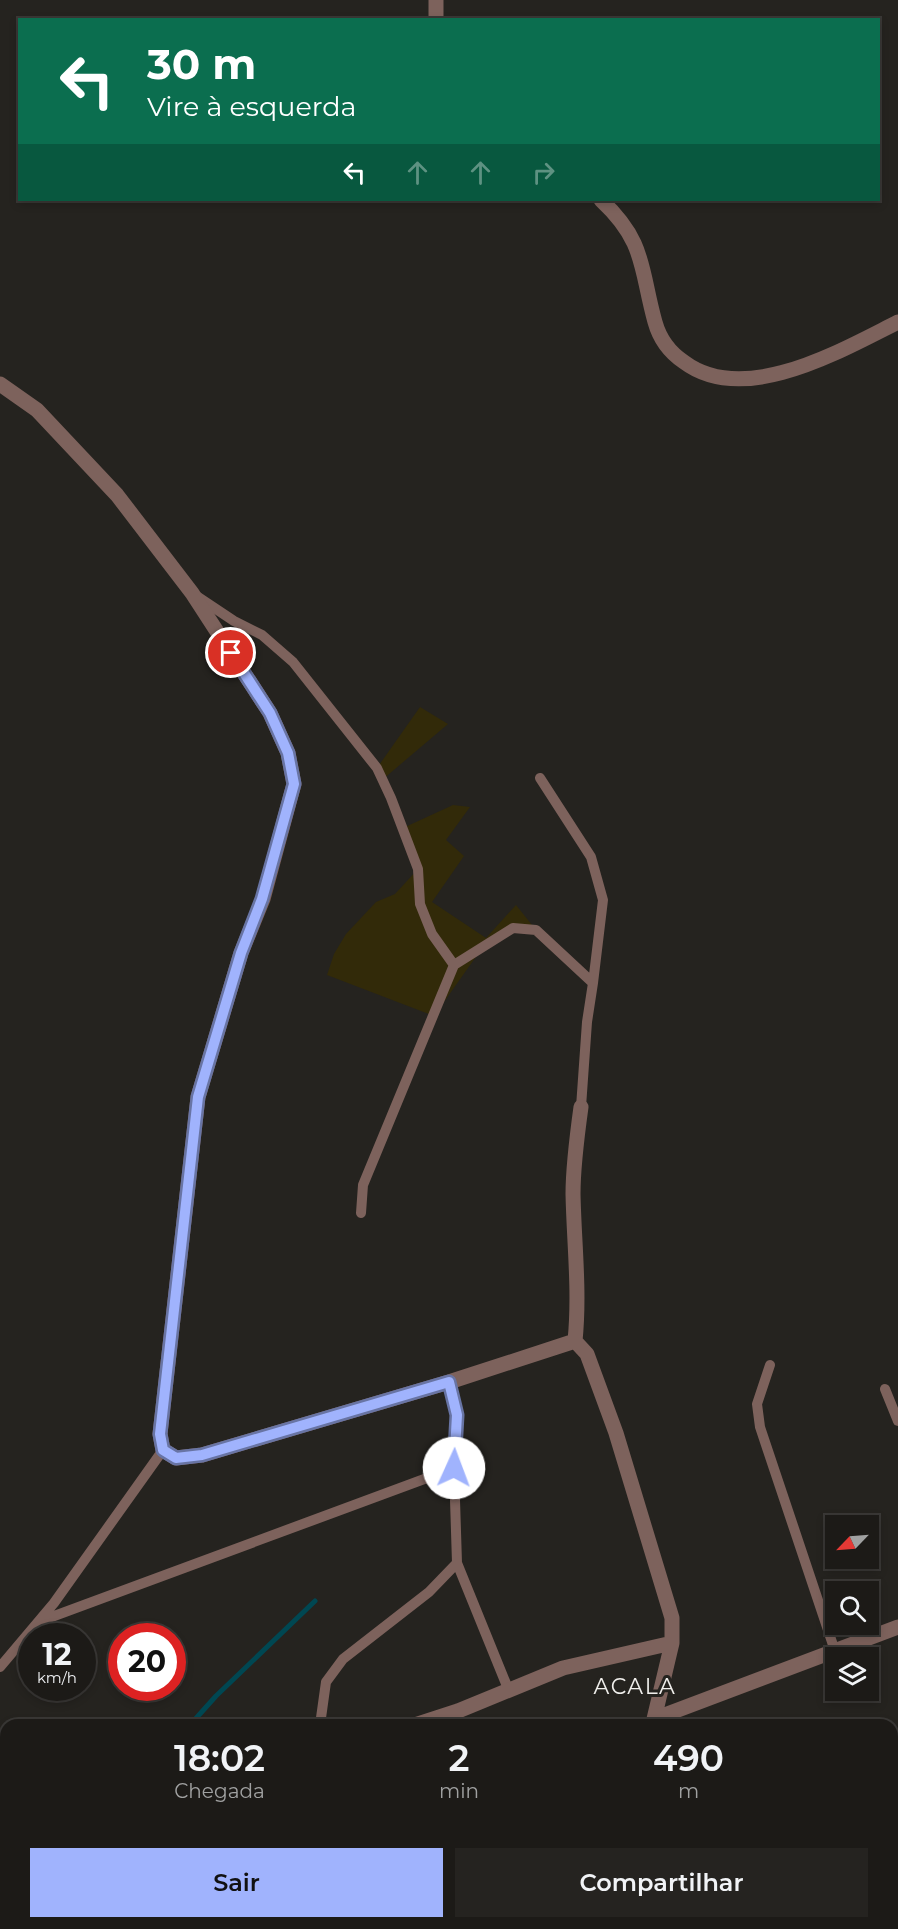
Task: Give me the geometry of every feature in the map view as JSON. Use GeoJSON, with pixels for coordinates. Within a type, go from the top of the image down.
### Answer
{"type":"FeatureCollection","features":[{"type":"Feature","properties":{"kind":"street"},"geometry":{"type":"LineString","coordinates":[[435,18],[436,0]]}},
{"type":"Feature","properties":{"kind":"street"},"geometry":{"type":"LineString","coordinates":[[602,201],[616,214],[634,240],[647,278],[655,321],[662,342],[683,362],[707,374],[745,380],[786,372],[898,322]]}},
{"type":"Feature","properties":{"kind":"street"},"geometry":{"type":"LineString","coordinates":[[0,384],[37,410],[117,495],[192,593],[270,713],[288,753],[294,784],[262,899],[241,953],[198,1097],[160,1434],[163,1450],[176,1458],[202,1455],[449,1382],[575,1341]]}},
{"type":"Feature","properties":{"kind":"street"},"geometry":{"type":"LineString","coordinates":[[581,1107],[573,1194],[578,1314],[575,1341],[587,1354],[628,1468],[672,1618],[672,1643],[655,1719]]}},
{"type":"Feature","properties":{"kind":"street"},"geometry":{"type":"LineString","coordinates":[[846,1647],[898,1627]]}},
{"type":"Feature","properties":{"kind":"street"},"geometry":{"type":"LineString","coordinates":[[432,1719],[509,1691],[562,1668],[672,1643]]}},
{"type":"Feature","properties":{"kind":"street"},"geometry":{"type":"LineString","coordinates":[[662,1719],[825,1655]]}},
{"type":"Feature","properties":{"kind":"lane"},"geometry":{"type":"LineString","coordinates":[[192,593],[234,621],[262,634],[293,662],[377,768],[418,869],[420,904],[432,934],[454,965]]}},
{"type":"Feature","properties":{"kind":"lane"},"geometry":{"type":"LineString","coordinates":[[540,778],[591,857],[603,900],[587,1022],[581,1107]]}},
{"type":"Feature","properties":{"kind":"lane"},"geometry":{"type":"LineString","coordinates":[[361,1213],[363,1185],[454,965],[513,928],[536,930],[593,983]]}},
{"type":"Feature","properties":{"kind":"lane"},"geometry":{"type":"LineString","coordinates":[[770,1365],[757,1404],[760,1427],[834,1647]]}},
{"type":"Feature","properties":{"kind":"lane"},"geometry":{"type":"LineString","coordinates":[[449,1382],[457,1415],[454,1468],[457,1563],[509,1691]]}},
{"type":"Feature","properties":{"kind":"lane"},"geometry":{"type":"LineString","coordinates":[[885,1389],[898,1421]]}},
{"type":"Feature","properties":{"kind":"lane"},"geometry":{"type":"LineString","coordinates":[[0,1667],[38,1622],[163,1450]]}},
{"type":"Feature","properties":{"kind":"lane"},"geometry":{"type":"LineString","coordinates":[[38,1622],[454,1468]]}},
{"type":"Feature","properties":{"kind":"lane"},"geometry":{"type":"LineString","coordinates":[[321,1719],[326,1682],[343,1659],[429,1592],[457,1563]]}},
{"type":"Feature","properties":{"kind":"sand"},"geometry":{"type":"Polygon","coordinates":[[[420,707],[448,724],[382,780],[377,768],[420,707]]]}},
{"type":"Feature","properties":{"kind":"sand"},"geometry":{"type":"Polygon","coordinates":[[[453,805],[470,807],[446,840],[464,856],[432,902],[486,938],[516,905],[536,930],[513,928],[485,944],[434,1016],[327,975],[334,954],[346,934],[376,902],[395,894],[418,869],[403,828],[453,805]]]}},
{"type":"Feature","properties":{"kind":"waterway"},"geometry":{"type":"LineString","coordinates":[[195,1719],[216,1696],[315,1601]]}},
{"type":"Feature","properties":{"kind":"district","name":"ACALA"},"geometry":{"type":"Point","coordinates":[635,1686]}},
{"type":"Feature","properties":{"kind":"route"},"geometry":{"type":"LineString","coordinates":[[231,653],[270,713],[288,753],[294,784],[262,899],[241,953],[198,1097],[160,1434],[163,1450],[176,1458],[202,1455],[449,1382],[457,1415],[454,1468]]}}]}
